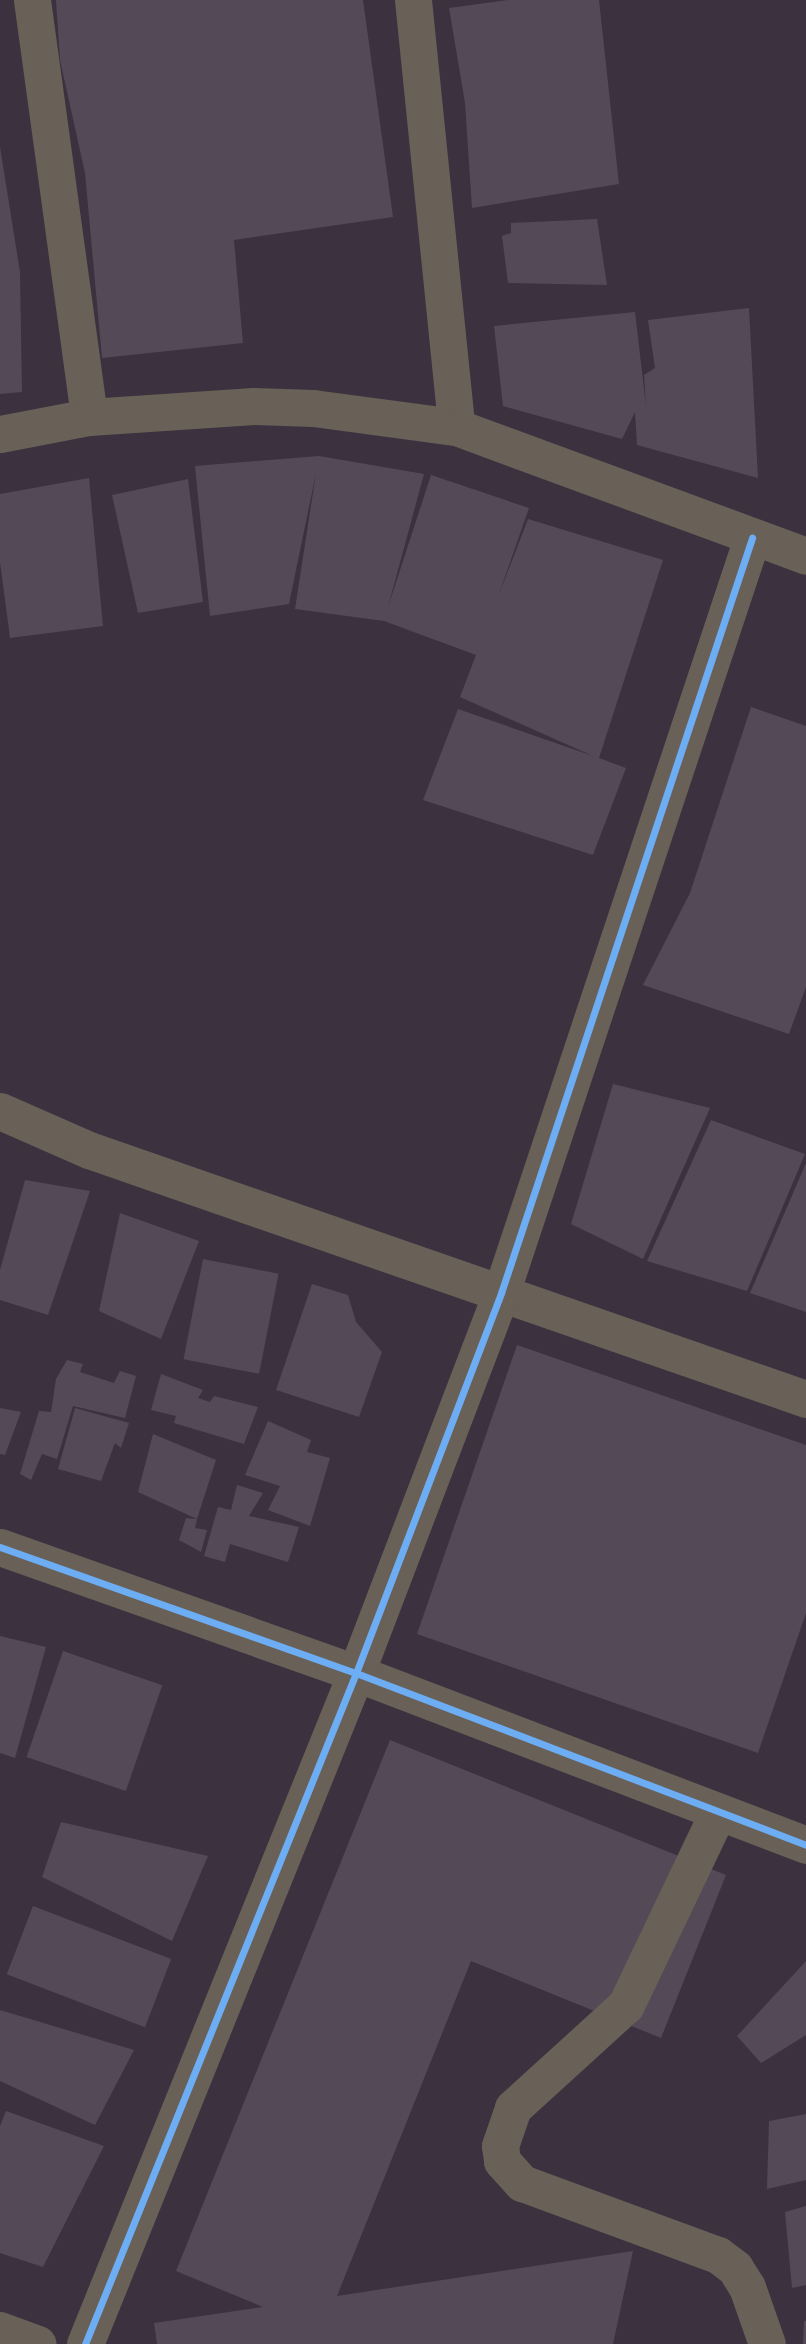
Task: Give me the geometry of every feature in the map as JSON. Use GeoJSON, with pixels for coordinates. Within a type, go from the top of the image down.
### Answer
{"type":"FeatureCollection","features":[{"type":"Feature","properties":{"kind":"street"},"geometry":{"type":"LineString","coordinates":[[32,0],[89,417]]}},
{"type":"Feature","properties":{"kind":"street"},"geometry":{"type":"LineString","coordinates":[[413,0],[456,427]]}},
{"type":"Feature","properties":{"kind":"street"},"geometry":{"type":"LineString","coordinates":[[0,434],[89,417],[254,406],[313,408],[456,427],[806,556]]}},
{"type":"Feature","properties":{"kind":"street"},"geometry":{"type":"LineString","coordinates":[[85,2344],[356,1673],[501,1293],[752,538]]}},
{"type":"Feature","properties":{"kind":"street"},"geometry":{"type":"LineString","coordinates":[[0,1111],[89,1150],[806,1399]]}},
{"type":"Feature","properties":{"kind":"street"},"geometry":{"type":"LineString","coordinates":[[0,1547],[356,1673],[806,1845]]}},
{"type":"Feature","properties":{"kind":"street"},"geometry":{"type":"LineString","coordinates":[[718,1812],[626,2005],[513,2108],[500,2146],[502,2161],[522,2183],[718,2255],[734,2268],[747,2287],[767,2344]]}},
{"type":"Feature","properties":{"kind":"street"},"geometry":{"type":"LineString","coordinates":[[0,2330],[38,2344]]}},
{"type":"Feature","properties":{"kind":"building"},"geometry":{"type":"Polygon","coordinates":[[[56,0],[363,0],[393,217],[234,240],[243,343],[102,358],[85,173],[60,60],[56,0]]]}},
{"type":"Feature","properties":{"kind":"building"},"geometry":{"type":"Polygon","coordinates":[[[508,0],[599,0],[619,184],[472,208],[465,103],[449,8],[508,0]]]}},
{"type":"Feature","properties":{"kind":"building"},"geometry":{"type":"Polygon","coordinates":[[[0,147],[20,272],[22,392],[0,394],[0,147]]]}},
{"type":"Feature","properties":{"kind":"building"},"geometry":{"type":"Polygon","coordinates":[[[597,219],[607,285],[508,283],[502,236],[511,233],[511,223],[597,219]]]}},
{"type":"Feature","properties":{"kind":"building"},"geometry":{"type":"Polygon","coordinates":[[[749,308],[758,478],[637,445],[635,412],[622,439],[503,406],[494,326],[635,312],[646,406],[644,375],[655,368],[648,320],[749,308]]]}},
{"type":"Feature","properties":{"kind":"building"},"geometry":{"type":"Polygon","coordinates":[[[319,456],[424,474],[388,607],[431,475],[529,508],[498,597],[528,519],[663,560],[599,758],[626,768],[593,855],[423,800],[458,709],[593,756],[460,697],[476,655],[384,621],[295,609],[316,473],[289,604],[210,616],[195,466],[319,456]]]}},
{"type":"Feature","properties":{"kind":"building"},"geometry":{"type":"Polygon","coordinates":[[[89,478],[103,626],[10,638],[0,562],[0,494],[89,478]]]}},
{"type":"Feature","properties":{"kind":"building"},"geometry":{"type":"Polygon","coordinates":[[[188,479],[203,602],[138,613],[112,495],[188,479]]]}},
{"type":"Feature","properties":{"kind":"building"},"geometry":{"type":"Polygon","coordinates":[[[751,707],[806,726],[806,987],[789,1034],[643,985],[690,893],[751,707]]]}},
{"type":"Feature","properties":{"kind":"building"},"geometry":{"type":"Polygon","coordinates":[[[613,1084],[710,1108],[643,1259],[571,1224],[613,1084]]]}},
{"type":"Feature","properties":{"kind":"building"},"geometry":{"type":"Polygon","coordinates":[[[711,1120],[805,1154],[747,1291],[647,1261],[711,1120]]]}},
{"type":"Feature","properties":{"kind":"building"},"geometry":{"type":"Polygon","coordinates":[[[806,1163],[806,1312],[750,1293],[806,1163]]]}},
{"type":"Feature","properties":{"kind":"building"},"geometry":{"type":"Polygon","coordinates":[[[25,1180],[90,1191],[48,1315],[0,1300],[0,1270],[25,1180]]]}},
{"type":"Feature","properties":{"kind":"building"},"geometry":{"type":"Polygon","coordinates":[[[120,1213],[199,1241],[161,1339],[99,1311],[120,1213]]]}},
{"type":"Feature","properties":{"kind":"building"},"geometry":{"type":"Polygon","coordinates":[[[203,1259],[279,1274],[259,1374],[184,1359],[203,1259]]]}},
{"type":"Feature","properties":{"kind":"building"},"geometry":{"type":"Polygon","coordinates":[[[312,1284],[348,1295],[356,1322],[382,1352],[359,1417],[276,1390],[312,1284]]]}},
{"type":"Feature","properties":{"kind":"building"},"geometry":{"type":"Polygon","coordinates":[[[517,1345],[806,1445],[806,1613],[758,1753],[417,1634],[517,1345]]]}},
{"type":"Feature","properties":{"kind":"building"},"geometry":{"type":"Polygon","coordinates":[[[67,1360],[83,1364],[80,1372],[114,1383],[120,1371],[136,1376],[125,1418],[73,1406],[57,1459],[42,1454],[31,1480],[20,1474],[39,1411],[51,1412],[56,1379],[67,1360]]]}},
{"type":"Feature","properties":{"kind":"building"},"geometry":{"type":"Polygon","coordinates":[[[161,1374],[203,1390],[198,1398],[210,1402],[214,1396],[258,1407],[244,1444],[174,1423],[176,1416],[151,1410],[161,1374]]]}},
{"type":"Feature","properties":{"kind":"building"},"geometry":{"type":"Polygon","coordinates":[[[0,1408],[21,1412],[5,1455],[0,1454],[0,1408]]]}},
{"type":"Feature","properties":{"kind":"building"},"geometry":{"type":"Polygon","coordinates":[[[75,1408],[129,1423],[121,1448],[115,1443],[101,1481],[58,1469],[75,1408]]]}},
{"type":"Feature","properties":{"kind":"building"},"geometry":{"type":"Polygon","coordinates":[[[268,1421],[311,1440],[307,1452],[330,1458],[310,1526],[268,1510],[280,1486],[245,1475],[268,1421]]]}},
{"type":"Feature","properties":{"kind":"building"},"geometry":{"type":"Polygon","coordinates":[[[153,1434],[216,1460],[197,1519],[138,1492],[153,1434]]]}},
{"type":"Feature","properties":{"kind":"building"},"geometry":{"type":"Polygon","coordinates":[[[237,1485],[263,1493],[249,1516],[299,1527],[288,1562],[230,1544],[225,1562],[204,1556],[218,1507],[231,1510],[237,1485]]]}},
{"type":"Feature","properties":{"kind":"building"},"geometry":{"type":"Polygon","coordinates":[[[186,1518],[197,1519],[195,1528],[207,1530],[201,1552],[179,1540],[186,1518]]]}},
{"type":"Feature","properties":{"kind":"building"},"geometry":{"type":"Polygon","coordinates":[[[0,1636],[46,1647],[15,1758],[0,1753],[0,1636]]]}},
{"type":"Feature","properties":{"kind":"building"},"geometry":{"type":"Polygon","coordinates":[[[63,1651],[162,1685],[126,1791],[27,1757],[63,1651]]]}},
{"type":"Feature","properties":{"kind":"building"},"geometry":{"type":"Polygon","coordinates":[[[390,1740],[726,1875],[661,2038],[471,1961],[337,2296],[633,2251],[613,2344],[157,2344],[154,2323],[263,2307],[176,2271],[390,1740]]]}},
{"type":"Feature","properties":{"kind":"building"},"geometry":{"type":"Polygon","coordinates":[[[61,1822],[208,1856],[172,1941],[42,1877],[61,1822]]]}},
{"type":"Feature","properties":{"kind":"building"},"geometry":{"type":"Polygon","coordinates":[[[33,1906],[171,1959],[145,2027],[7,1974],[33,1906]]]}},
{"type":"Feature","properties":{"kind":"building"},"geometry":{"type":"Polygon","coordinates":[[[806,1961],[806,2035],[761,2063],[737,2036],[806,1961]]]}},
{"type":"Feature","properties":{"kind":"building"},"geometry":{"type":"Polygon","coordinates":[[[0,2010],[134,2050],[95,2125],[0,2081],[0,2010]]]}},
{"type":"Feature","properties":{"kind":"building"},"geometry":{"type":"Polygon","coordinates":[[[6,2111],[104,2146],[43,2267],[0,2253],[0,2126],[6,2111]]]}},
{"type":"Feature","properties":{"kind":"building"},"geometry":{"type":"Polygon","coordinates":[[[806,2114],[806,2180],[767,2189],[769,2121],[806,2114]]]}},
{"type":"Feature","properties":{"kind":"building"},"geometry":{"type":"Polygon","coordinates":[[[806,2206],[806,2285],[792,2288],[785,2212],[806,2206]]]}},
{"type":"Feature","properties":{"kind":"building"},"geometry":{"type":"Polygon","coordinates":[[[806,2321],[806,2344],[803,2344],[806,2321]]]}},
{"type":"Feature","properties":{"kind":"cycle path"},"geometry":{"type":"LineString","coordinates":[[85,2344],[356,1673],[501,1293],[752,538]]}},
{"type":"Feature","properties":{"kind":"cycle path"},"geometry":{"type":"LineString","coordinates":[[0,1547],[356,1673],[806,1845]]}}]}
